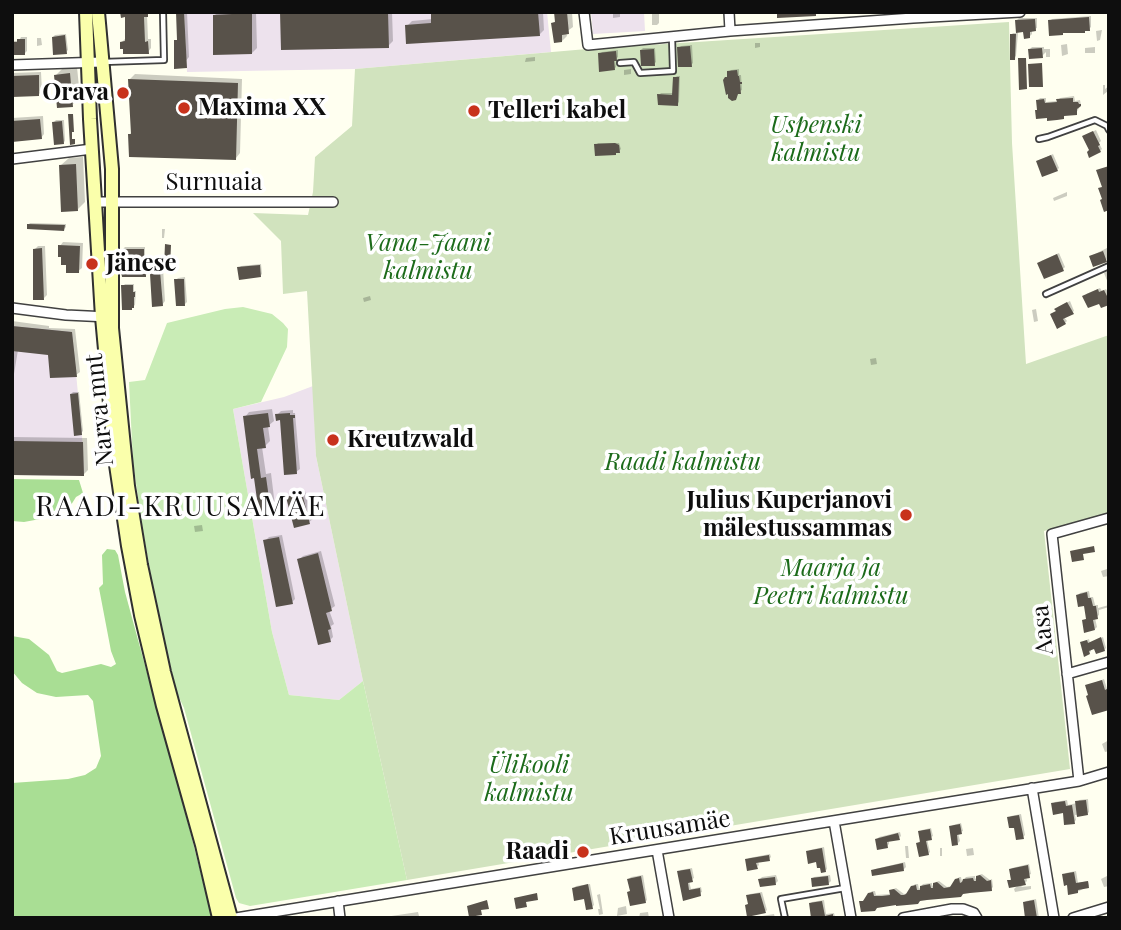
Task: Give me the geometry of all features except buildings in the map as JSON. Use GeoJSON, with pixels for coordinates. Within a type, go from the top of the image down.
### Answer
{"type":"FeatureCollection","features":[{"type":"Feature","properties":{"kind":"main road","name":"Narva mnt"},"geometry":{"type":"LineString","coordinates":[[86,12],[95,202],[128,486],[141,565],[164,672],[234,918]]}},
{"type":"Feature","properties":{"kind":"main road","name":"Narva mnt"},"geometry":{"type":"LineString","coordinates":[[99,12],[112,201],[107,317],[115,458],[141,615],[219,918]]}},
{"type":"Feature","properties":{"kind":"street"},"geometry":{"type":"LineString","coordinates":[[584,12],[587,47],[730,31],[824,25],[901,15],[1020,12]]}},
{"type":"Feature","properties":{"kind":"street"},"geometry":{"type":"LineString","coordinates":[[729,12],[730,31]]}},
{"type":"Feature","properties":{"kind":"street"},"geometry":{"type":"LineString","coordinates":[[824,12],[824,25]]}},
{"type":"Feature","properties":{"kind":"street"},"geometry":{"type":"LineString","coordinates":[[12,65],[102,62]]}},
{"type":"Feature","properties":{"kind":"street"},"geometry":{"type":"LineString","coordinates":[[12,159],[92,149]]}},
{"type":"Feature","properties":{"kind":"street","name":"Surnuaia"},"geometry":{"type":"LineString","coordinates":[[95,202],[333,202]]}},
{"type":"Feature","properties":{"kind":"street"},"geometry":{"type":"LineString","coordinates":[[12,308],[107,317]]}},
{"type":"Feature","properties":{"kind":"street","name":"Aasa"},"geometry":{"type":"LineString","coordinates":[[1079,781],[1052,534],[1109,518]]}},
{"type":"Feature","properties":{"kind":"street"},"geometry":{"type":"LineString","coordinates":[[1067,674],[1109,662]]}},
{"type":"Feature","properties":{"kind":"street","name":"Kruusamäe"},"geometry":{"type":"LineString","coordinates":[[234,918],[1079,781],[1109,772]]}},
{"type":"Feature","properties":{"kind":"street"},"geometry":{"type":"LineString","coordinates":[[1032,788],[1054,918]]}},
{"type":"Feature","properties":{"kind":"street"},"geometry":{"type":"LineString","coordinates":[[834,821],[851,918]]}},
{"type":"Feature","properties":{"kind":"street"},"geometry":{"type":"LineString","coordinates":[[657,850],[669,918]]}},
{"type":"Feature","properties":{"kind":"street"},"geometry":{"type":"LineString","coordinates":[[338,901],[341,918]]}},
{"type":"Feature","properties":{"kind":"street"},"geometry":{"type":"LineString","coordinates":[[1073,918],[1109,907]]}},
{"type":"Feature","properties":{"kind":"street"},"geometry":{"type":"LineString","coordinates":[[903,918],[952,909],[974,913],[976,918]]}},
{"type":"Feature","properties":{"kind":"lane"},"geometry":{"type":"LineString","coordinates":[[102,62],[164,60],[163,12]]}},
{"type":"Feature","properties":{"kind":"lane"},"geometry":{"type":"LineString","coordinates":[[620,62],[634,62],[640,73],[673,71],[673,37]]}},
{"type":"Feature","properties":{"kind":"lane"},"geometry":{"type":"LineString","coordinates":[[1039,139],[1096,120],[1109,130]]}},
{"type":"Feature","properties":{"kind":"lane"},"geometry":{"type":"LineString","coordinates":[[1046,294],[1109,266]]}},
{"type":"Feature","properties":{"kind":"lane"},"geometry":{"type":"LineString","coordinates":[[786,918],[781,899],[846,888]]}},
{"type":"Feature","properties":{"kind":"shaded area"},"geometry":{"type":"Polygon","coordinates":[[[184,12],[547,12],[551,52],[355,69],[187,72],[184,12]]]}},
{"type":"Feature","properties":{"kind":"shaded area"},"geometry":{"type":"Polygon","coordinates":[[[591,12],[644,12],[645,31],[593,34],[591,12]]]}},
{"type":"Feature","properties":{"kind":"shaded area"},"geometry":{"type":"Polygon","coordinates":[[[12,326],[72,332],[84,476],[12,475],[12,326]]]}},
{"type":"Feature","properties":{"kind":"shaded area"},"geometry":{"type":"Polygon","coordinates":[[[313,386],[316,456],[363,681],[339,700],[289,695],[272,632],[233,409],[284,397],[313,386]]]}},
{"type":"Feature","properties":{"kind":"green space","name":"Maarja ja Peetri kalmistu"},"geometry":{"type":"Polygon","coordinates":[[[1009,22],[1012,143],[1026,364],[1109,335],[1109,513],[1044,531],[1070,769],[407,880],[316,456],[307,291],[283,294],[281,241],[253,213],[308,215],[313,192],[315,157],[352,126],[355,69],[587,49],[1009,22]]]}},
{"type":"Feature","properties":{"kind":"green space"},"geometry":{"type":"Polygon","coordinates":[[[243,307],[272,314],[288,329],[287,347],[261,402],[233,409],[272,632],[289,695],[339,700],[363,681],[407,880],[250,906],[239,903],[236,898],[184,708],[177,693],[157,610],[133,462],[129,382],[145,380],[167,323],[243,307]]]}},
{"type":"Feature","properties":{"kind":"green space"},"geometry":{"type":"Polygon","coordinates":[[[12,479],[79,480],[83,493],[76,497],[71,505],[51,517],[24,522],[12,521],[12,479]]]}},
{"type":"Feature","properties":{"kind":"green space"},"geometry":{"type":"Polygon","coordinates":[[[107,549],[115,550],[118,555],[125,592],[212,918],[12,918],[12,783],[68,779],[85,775],[96,768],[101,756],[93,701],[88,695],[56,697],[37,693],[22,683],[12,671],[12,636],[29,639],[49,655],[57,671],[62,673],[101,664],[111,667],[116,664],[99,588],[103,584],[102,555],[107,549]]]}},
{"type":"Feature","properties":{"kind":"place","name":"Orava"},"geometry":{"type":"Point","coordinates":[123,93]}},
{"type":"Feature","properties":{"kind":"place","name":"Maxima XX"},"geometry":{"type":"Point","coordinates":[184,108]}},
{"type":"Feature","properties":{"kind":"place","name":"Telleri kabel"},"geometry":{"type":"Point","coordinates":[474,111]}},
{"type":"Feature","properties":{"kind":"place","name":"Jänese"},"geometry":{"type":"Point","coordinates":[92,264]}},
{"type":"Feature","properties":{"kind":"place","name":"Kreutzwald"},"geometry":{"type":"Point","coordinates":[333,440]}},
{"type":"Feature","properties":{"kind":"place","name":"Julius Kuperjanovi mälestussammas"},"geometry":{"type":"Point","coordinates":[906,515]}},
{"type":"Feature","properties":{"kind":"place","name":"Raadi"},"geometry":{"type":"Point","coordinates":[583,852]}},
{"type":"Feature","properties":{"kind":"district","name":"RAADI-KRUUSAMÄE"},"geometry":{"type":"Point","coordinates":[181,507]}},
{"type":"Feature","properties":{"kind":"park label","name":"Uspenski kalmistu"},"geometry":{"type":"Point","coordinates":[816,140]}},
{"type":"Feature","properties":{"kind":"park label","name":"Vana-Jaani kalmistu"},"geometry":{"type":"Point","coordinates":[428,258]}},
{"type":"Feature","properties":{"kind":"park label","name":"Raadi kalmistu"},"geometry":{"type":"Point","coordinates":[683,463]}},
{"type":"Feature","properties":{"kind":"park label","name":"Ülikooli kalmistu"},"geometry":{"type":"Point","coordinates":[529,780]}}]}
